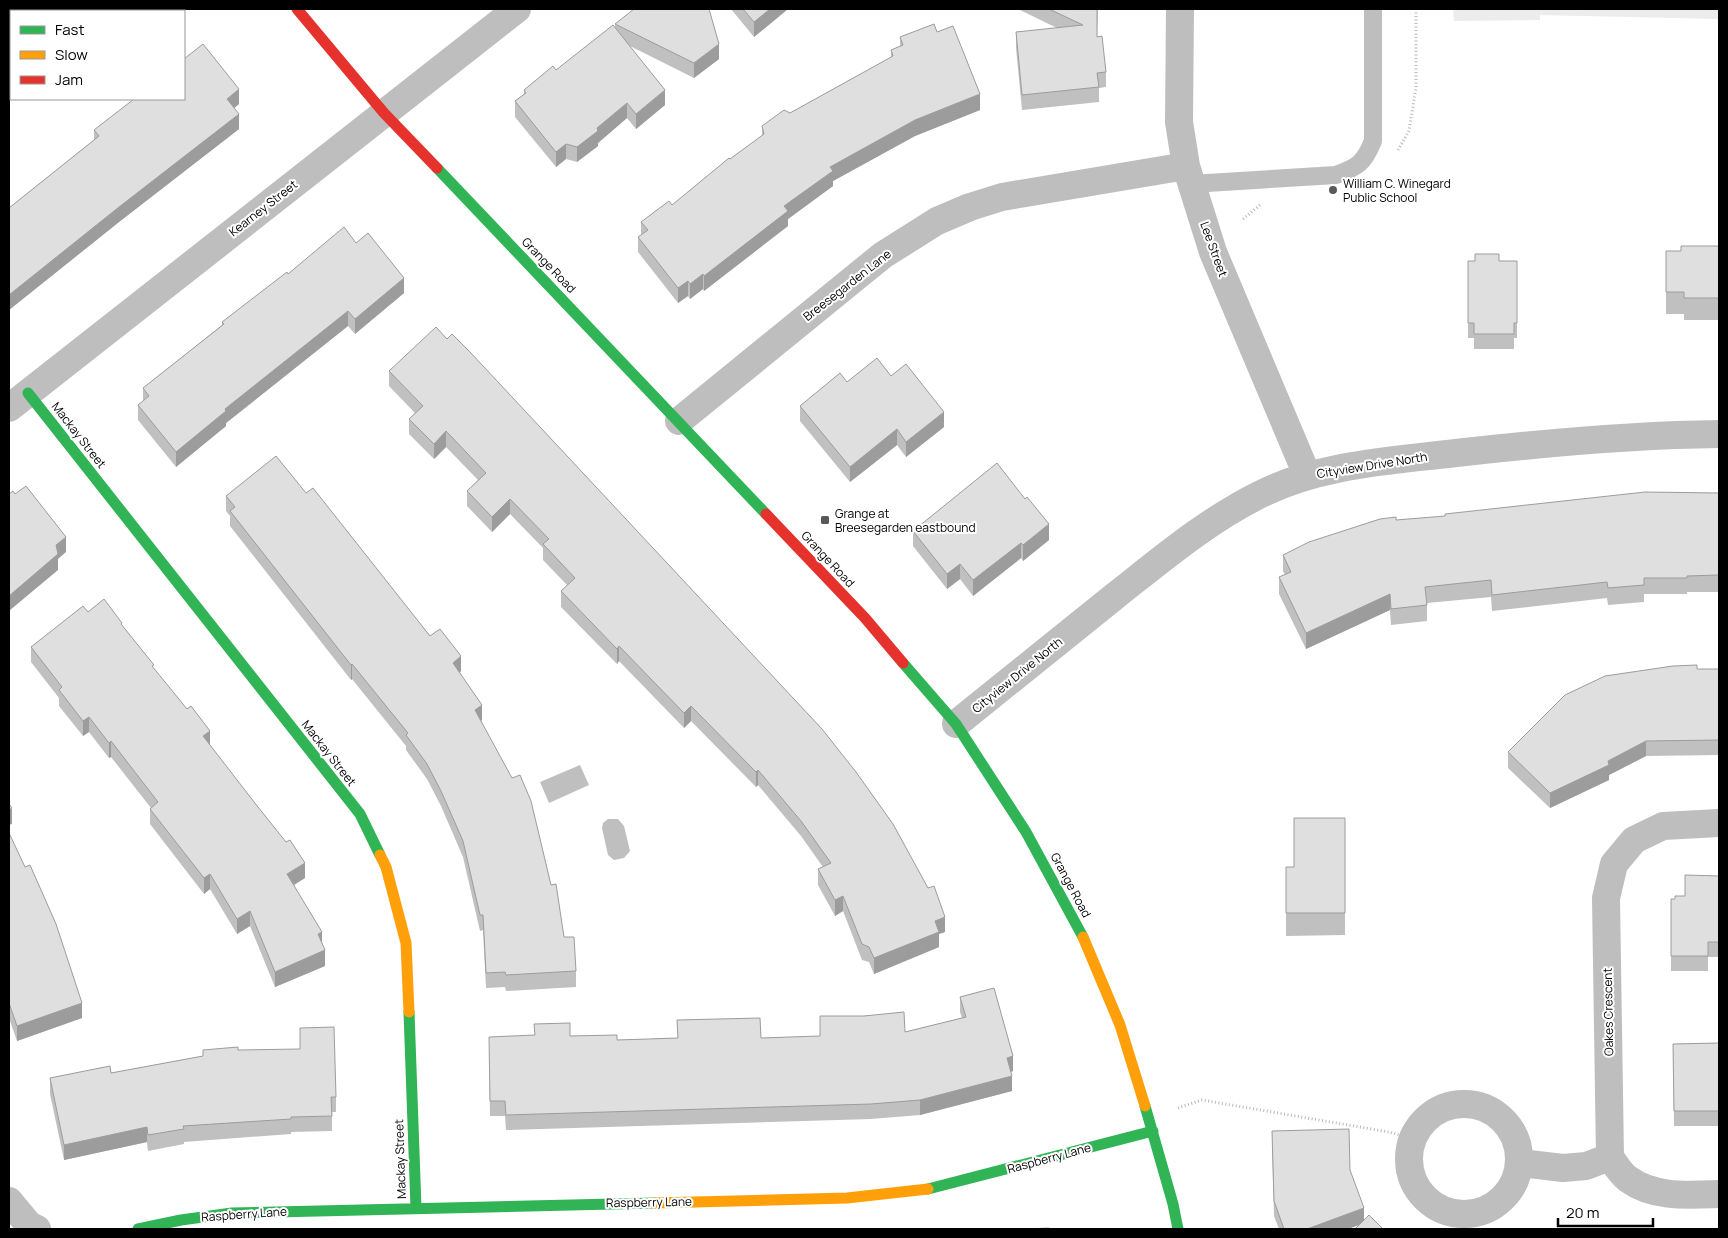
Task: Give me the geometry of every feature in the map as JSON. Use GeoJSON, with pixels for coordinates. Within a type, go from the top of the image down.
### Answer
{"type":"FeatureCollection","features":[{"type":"Feature","properties":{"kind":"street","name":"Grange Road"},"geometry":{"type":"LineString","coordinates":[[297,9],[384,113],[865,618],[956,724],[1026,832],[1084,938],[1120,1025],[1153,1131],[1178,1229]]}},
{"type":"Feature","properties":{"kind":"street","name":"Kearney Street"},"geometry":{"type":"LineString","coordinates":[[19,401],[517,9]]}},
{"type":"Feature","properties":{"kind":"street","name":"Lee Street"},"geometry":{"type":"LineString","coordinates":[[1180,9],[1179,122],[1188,175],[1217,260],[1308,475]]}},
{"type":"Feature","properties":{"kind":"street","name":"Breesegarden Lane"},"geometry":{"type":"LineString","coordinates":[[679,421],[883,255],[937,221],[970,207],[1002,197],[1188,175]]}},
{"type":"Feature","properties":{"kind":"street","name":"Mackay Street"},"geometry":{"type":"LineString","coordinates":[[19,401],[360,814],[386,867],[406,942],[416,1208]]}},
{"type":"Feature","properties":{"kind":"street","name":"Cityview Drive North"},"geometry":{"type":"LineString","coordinates":[[956,724],[1159,561],[1218,518],[1262,493],[1308,475],[1372,463],[1556,442],[1667,434],[1719,434]]}},
{"type":"Feature","properties":{"kind":"street","name":"Oakes Crescent"},"geometry":{"type":"LineString","coordinates":[[1610,1157],[1606,898],[1614,864],[1634,840],[1663,826],[1719,823]]}},
{"type":"Feature","properties":{"kind":"street"},"geometry":{"type":"LineString","coordinates":[[1469,1104],[1486,1108],[1500,1117],[1511,1130],[1518,1146],[1520,1163],[1516,1180],[1506,1195],[1492,1206],[1476,1213],[1458,1214],[1440,1210],[1425,1199],[1415,1185],[1409,1168],[1409,1150],[1412,1139],[1423,1121],[1437,1111],[1453,1105],[1469,1104]]}},
{"type":"Feature","properties":{"kind":"street","name":"Raspberry Lane"},"geometry":{"type":"LineString","coordinates":[[138,1229],[181,1220],[232,1213],[847,1198],[920,1191],[1153,1131]]}},
{"type":"Feature","properties":{"kind":"street"},"geometry":{"type":"LineString","coordinates":[[1520,1163],[1562,1168],[1586,1166],[1610,1157],[1626,1178],[1649,1191],[1680,1195],[1719,1194]]}},
{"type":"Feature","properties":{"kind":"street"},"geometry":{"type":"LineString","coordinates":[[9,1201],[29,1225],[37,1229]]}},
{"type":"Feature","properties":{"kind":"lane"},"geometry":{"type":"LineString","coordinates":[[1188,175],[1336,175],[1351,169],[1366,158],[1373,141],[1373,9]]}},
{"type":"Feature","properties":{"kind":"path"},"geometry":{"type":"LineString","coordinates":[[1149,1118],[1202,1100],[1389,1132],[1412,1139]]}},
{"type":"Feature","properties":{"kind":"shaded area"},"geometry":{"type":"Polygon","coordinates":[[[1453,9],[1719,9],[1719,19],[1540,15],[1540,20],[1454,21],[1453,9]]]}},
{"type":"Feature","properties":{"kind":"shaded area"},"geometry":{"type":"Polygon","coordinates":[[[580,765],[589,785],[549,803],[540,782],[580,765]]]}},
{"type":"Feature","properties":{"kind":"shaded area"},"geometry":{"type":"Polygon","coordinates":[[[608,819],[618,819],[624,826],[630,851],[624,858],[614,860],[608,855],[602,828],[603,823],[608,819]]]}},
{"type":"Feature","properties":{"kind":"building"},"geometry":{"type":"Polygon","coordinates":[[[9,9],[65,9],[10,10],[9,46],[9,9]]]}},
{"type":"Feature","properties":{"kind":"building"},"geometry":{"type":"Polygon","coordinates":[[[634,9],[709,9],[719,44],[694,63],[615,24],[634,9]]]}},
{"type":"Feature","properties":{"kind":"building"},"geometry":{"type":"Polygon","coordinates":[[[743,9],[770,9],[754,22],[743,9]]]}},
{"type":"Feature","properties":{"kind":"building"},"geometry":{"type":"Polygon","coordinates":[[[1049,9],[1097,9],[1097,37],[1102,36],[1106,72],[1097,73],[1099,87],[1022,95],[1016,32],[1083,25],[1049,9]]]}},
{"type":"Feature","properties":{"kind":"building"},"geometry":{"type":"Polygon","coordinates":[[[934,24],[937,32],[953,26],[980,94],[915,120],[830,167],[833,171],[784,206],[788,211],[704,276],[703,274],[690,284],[688,281],[678,288],[638,237],[648,230],[641,222],[669,201],[672,205],[729,158],[764,134],[762,126],[784,110],[790,113],[893,56],[891,50],[903,45],[900,37],[934,24]]]}},
{"type":"Feature","properties":{"kind":"building"},"geometry":{"type":"Polygon","coordinates":[[[613,25],[665,90],[636,114],[627,103],[597,128],[598,131],[577,147],[566,144],[556,152],[515,101],[526,93],[524,90],[553,66],[556,70],[613,25]]]}},
{"type":"Feature","properties":{"kind":"building"},"geometry":{"type":"Polygon","coordinates":[[[203,44],[239,89],[227,99],[239,114],[9,295],[9,208],[99,136],[94,130],[133,100],[185,100],[185,58],[203,44]]]}},
{"type":"Feature","properties":{"kind":"building"},"geometry":{"type":"Polygon","coordinates":[[[344,227],[356,243],[368,233],[404,278],[355,319],[348,311],[225,409],[226,411],[176,452],[138,405],[149,396],[143,388],[224,324],[222,322],[287,272],[288,274],[344,227]]]}},
{"type":"Feature","properties":{"kind":"building"},"geometry":{"type":"Polygon","coordinates":[[[1681,246],[1719,246],[1719,298],[1684,298],[1684,292],[1666,292],[1666,251],[1681,251],[1681,246]]]}},
{"type":"Feature","properties":{"kind":"building"},"geometry":{"type":"Polygon","coordinates":[[[1475,254],[1499,254],[1499,261],[1517,261],[1517,323],[1514,323],[1514,334],[1474,334],[1474,323],[1468,323],[1468,261],[1475,261],[1475,254]]]}},
{"type":"Feature","properties":{"kind":"building"},"geometry":{"type":"Polygon","coordinates":[[[436,327],[447,339],[452,334],[470,352],[822,729],[893,824],[928,888],[934,886],[945,917],[935,921],[939,932],[874,958],[869,947],[862,944],[843,896],[835,900],[818,869],[831,863],[801,821],[758,770],[756,772],[691,706],[684,713],[619,646],[617,649],[561,591],[575,578],[543,544],[549,539],[510,499],[492,517],[467,491],[486,473],[446,431],[434,444],[409,419],[423,406],[389,371],[436,327]]]}},
{"type":"Feature","properties":{"kind":"building"},"geometry":{"type":"Polygon","coordinates":[[[877,358],[891,376],[906,364],[944,412],[906,442],[897,429],[850,467],[800,406],[840,373],[847,382],[877,358]]]}},
{"type":"Feature","properties":{"kind":"building"},"geometry":{"type":"Polygon","coordinates":[[[276,456],[306,493],[313,488],[430,636],[440,629],[461,656],[453,663],[482,705],[475,710],[512,778],[520,775],[531,801],[551,885],[556,884],[564,937],[574,937],[576,971],[506,975],[505,972],[486,973],[483,915],[480,915],[463,841],[427,764],[406,735],[408,733],[351,665],[230,511],[235,507],[226,496],[276,456]]]}},
{"type":"Feature","properties":{"kind":"building"},"geometry":{"type":"Polygon","coordinates":[[[997,463],[1025,499],[1027,497],[1049,524],[973,580],[960,564],[947,574],[913,531],[997,463]]]}},
{"type":"Feature","properties":{"kind":"building"},"geometry":{"type":"Polygon","coordinates":[[[26,486],[66,537],[56,545],[58,554],[9,596],[9,494],[13,491],[15,494],[26,486]]]}},
{"type":"Feature","properties":{"kind":"building"},"geometry":{"type":"Polygon","coordinates":[[[1645,492],[1719,493],[1719,575],[1687,576],[1687,578],[1644,578],[1644,585],[1608,588],[1607,582],[1492,595],[1491,580],[1425,587],[1427,605],[1391,609],[1390,594],[1306,633],[1279,577],[1291,572],[1283,555],[1309,542],[1380,519],[1396,517],[1396,520],[1445,516],[1445,514],[1645,492]]]}},
{"type":"Feature","properties":{"kind":"building"},"geometry":{"type":"Polygon","coordinates":[[[104,599],[121,624],[154,665],[152,666],[187,709],[191,706],[210,731],[203,736],[286,842],[290,840],[305,863],[287,874],[322,932],[318,934],[325,950],[275,972],[250,911],[237,919],[210,874],[204,878],[150,809],[158,802],[111,741],[109,743],[89,717],[83,721],[59,690],[62,687],[31,647],[83,606],[88,612],[104,599]]]}},
{"type":"Feature","properties":{"kind":"building"},"geometry":{"type":"Polygon","coordinates":[[[1697,665],[1697,669],[1719,669],[1719,740],[1646,741],[1608,761],[1609,765],[1550,793],[1508,752],[1565,695],[1605,676],[1673,666],[1697,665]]]}},
{"type":"Feature","properties":{"kind":"building"},"geometry":{"type":"Polygon","coordinates":[[[1294,818],[1345,818],[1345,913],[1286,913],[1286,867],[1294,867],[1294,818]]]}},
{"type":"Feature","properties":{"kind":"building"},"geometry":{"type":"Polygon","coordinates":[[[9,833],[25,867],[30,865],[56,924],[82,1003],[17,1026],[9,1003],[9,833]]]}},
{"type":"Feature","properties":{"kind":"building"},"geometry":{"type":"Polygon","coordinates":[[[1685,875],[1719,876],[1719,942],[1708,942],[1708,956],[1671,956],[1671,899],[1675,899],[1675,896],[1685,896],[1685,875]]]}},
{"type":"Feature","properties":{"kind":"building"},"geometry":{"type":"Polygon","coordinates":[[[994,988],[1013,1056],[1007,1058],[1012,1076],[920,1100],[871,1104],[506,1115],[505,1101],[490,1101],[489,1037],[535,1035],[534,1024],[570,1023],[570,1036],[617,1035],[617,1040],[678,1038],[677,1020],[760,1018],[761,1038],[820,1036],[820,1016],[864,1016],[904,1012],[905,1032],[966,1017],[960,997],[994,988]]]}},
{"type":"Feature","properties":{"kind":"building"},"geometry":{"type":"Polygon","coordinates":[[[334,1027],[336,1097],[331,1097],[332,1116],[291,1117],[291,1119],[183,1126],[184,1129],[148,1135],[147,1127],[64,1145],[50,1078],[110,1066],[111,1073],[203,1056],[203,1050],[238,1047],[238,1050],[300,1049],[300,1028],[334,1027]]]}},
{"type":"Feature","properties":{"kind":"building"},"geometry":{"type":"Polygon","coordinates":[[[1719,1043],[1719,1111],[1674,1111],[1673,1044],[1719,1043]]]}},
{"type":"Feature","properties":{"kind":"building"},"geometry":{"type":"Polygon","coordinates":[[[1349,1129],[1350,1170],[1364,1208],[1307,1229],[1284,1229],[1274,1201],[1272,1131],[1349,1129]]]}},
{"type":"Feature","properties":{"kind":"building"},"geometry":{"type":"Polygon","coordinates":[[[1369,1215],[1383,1229],[1355,1229],[1369,1215]]]}},
{"type":"Feature","properties":{"kind":"traffic: fast"},"geometry":{"type":"LineString","coordinates":[[437,168],[766,514]]}},
{"type":"Feature","properties":{"kind":"traffic: fast"},"geometry":{"type":"LineString","coordinates":[[28,393],[360,814],[380,855]]}},
{"type":"Feature","properties":{"kind":"traffic: fast"},"geometry":{"type":"LineString","coordinates":[[903,663],[956,724],[1026,832],[1083,937]]}},
{"type":"Feature","properties":{"kind":"traffic: fast"},"geometry":{"type":"LineString","coordinates":[[409,1012],[416,1208]]}},
{"type":"Feature","properties":{"kind":"traffic: fast"},"geometry":{"type":"LineString","coordinates":[[1145,1106],[1173,1204],[1178,1229]]}},
{"type":"Feature","properties":{"kind":"traffic: fast"},"geometry":{"type":"LineString","coordinates":[[928,1189],[1153,1131]]}},
{"type":"Feature","properties":{"kind":"traffic: fast"},"geometry":{"type":"LineString","coordinates":[[138,1229],[181,1220],[232,1213],[655,1203]]}},
{"type":"Feature","properties":{"kind":"traffic: slow"},"geometry":{"type":"LineString","coordinates":[[380,855],[386,867],[406,943],[409,1012]]}},
{"type":"Feature","properties":{"kind":"traffic: slow"},"geometry":{"type":"LineString","coordinates":[[1083,937],[1120,1025],[1145,1106]]}},
{"type":"Feature","properties":{"kind":"traffic: slow"},"geometry":{"type":"LineString","coordinates":[[655,1203],[847,1198],[928,1189]]}},
{"type":"Feature","properties":{"kind":"traffic: jam"},"geometry":{"type":"LineString","coordinates":[[297,9],[384,113],[437,168]]}},
{"type":"Feature","properties":{"kind":"traffic: jam"},"geometry":{"type":"LineString","coordinates":[[766,514],[865,618],[903,663]]}},
{"type":"Feature","properties":{"kind":"place","name":"William C. Winegard Public School"},"geometry":{"type":"Point","coordinates":[1333,190]}},
{"type":"Feature","properties":{"kind":"place","name":"Grange at Breesegarden eastbound"},"geometry":{"type":"Point","coordinates":[825,520]}}]}
